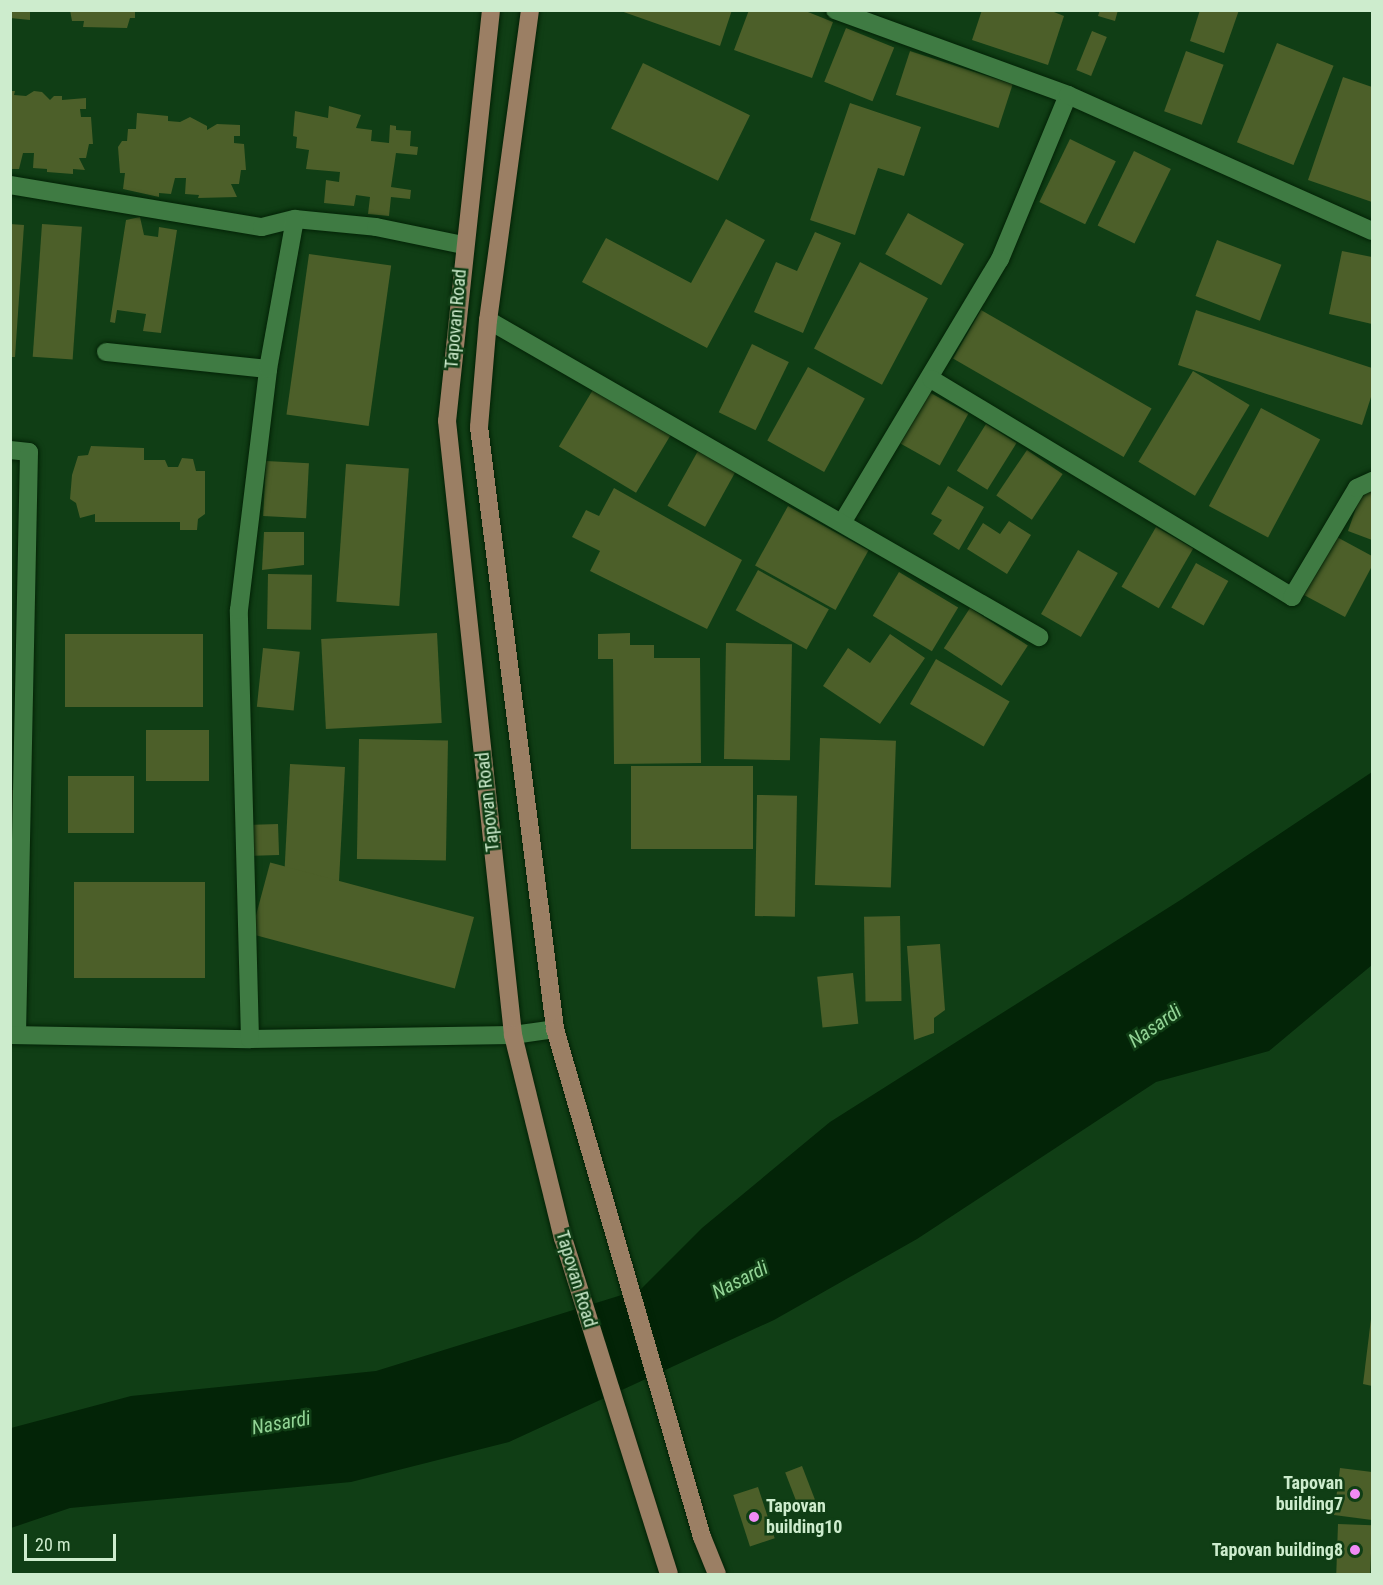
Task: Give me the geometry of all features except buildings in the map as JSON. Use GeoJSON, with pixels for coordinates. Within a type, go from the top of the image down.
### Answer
{"type":"FeatureCollection","features":[{"type":"Feature","properties":{"kind":"main road","name":"Tapovan Road"},"geometry":{"type":"LineString","coordinates":[[491,10],[463,245],[447,421],[513,1035],[563,1238],[669,1575]]}},
{"type":"Feature","properties":{"kind":"main road"},"geometry":{"type":"LineString","coordinates":[[530,10],[488,320],[479,427],[555,1029],[702,1537],[717,1575]]}},
{"type":"Feature","properties":{"kind":"street"},"geometry":{"type":"LineString","coordinates":[[835,10],[860,15],[1068,95],[1372,231]]}},
{"type":"Feature","properties":{"kind":"street"},"geometry":{"type":"LineString","coordinates":[[843,521],[931,379],[1000,259],[1068,95]]}},
{"type":"Feature","properties":{"kind":"street"},"geometry":{"type":"LineString","coordinates":[[10,185],[262,227],[294,219],[376,227],[463,245]]}},
{"type":"Feature","properties":{"kind":"street"},"geometry":{"type":"LineString","coordinates":[[250,1039],[239,610],[268,369],[294,219]]}},
{"type":"Feature","properties":{"kind":"street"},"geometry":{"type":"LineString","coordinates":[[488,320],[843,521],[1038,637]]}},
{"type":"Feature","properties":{"kind":"street"},"geometry":{"type":"LineString","coordinates":[[106,352],[268,369]]}},
{"type":"Feature","properties":{"kind":"street"},"geometry":{"type":"LineString","coordinates":[[931,379],[1292,597],[1357,488],[1372,481]]}},
{"type":"Feature","properties":{"kind":"street"},"geometry":{"type":"LineString","coordinates":[[10,450],[29,452],[14,1035],[250,1039],[513,1035],[555,1029]]}},
{"type":"Feature","properties":{"kind":"water","name":"Nasardi"},"geometry":{"type":"Polygon","coordinates":[[[1372,772],[1372,965],[1269,1051],[1156,1082],[917,1239],[774,1320],[509,1442],[351,1482],[70,1508],[11,1528],[11,1428],[131,1396],[376,1371],[641,1289],[702,1228],[830,1122],[1182,899],[1372,772]]]}},
{"type":"Feature","properties":{"kind":"place","name":"Tapovan building7"},"geometry":{"type":"Point","coordinates":[1355,1494]}},
{"type":"Feature","properties":{"kind":"place","name":"Tapovan building10"},"geometry":{"type":"Point","coordinates":[754,1517]}},
{"type":"Feature","properties":{"kind":"place","name":"Tapovan building8"},"geometry":{"type":"Point","coordinates":[1355,1550]}}]}
